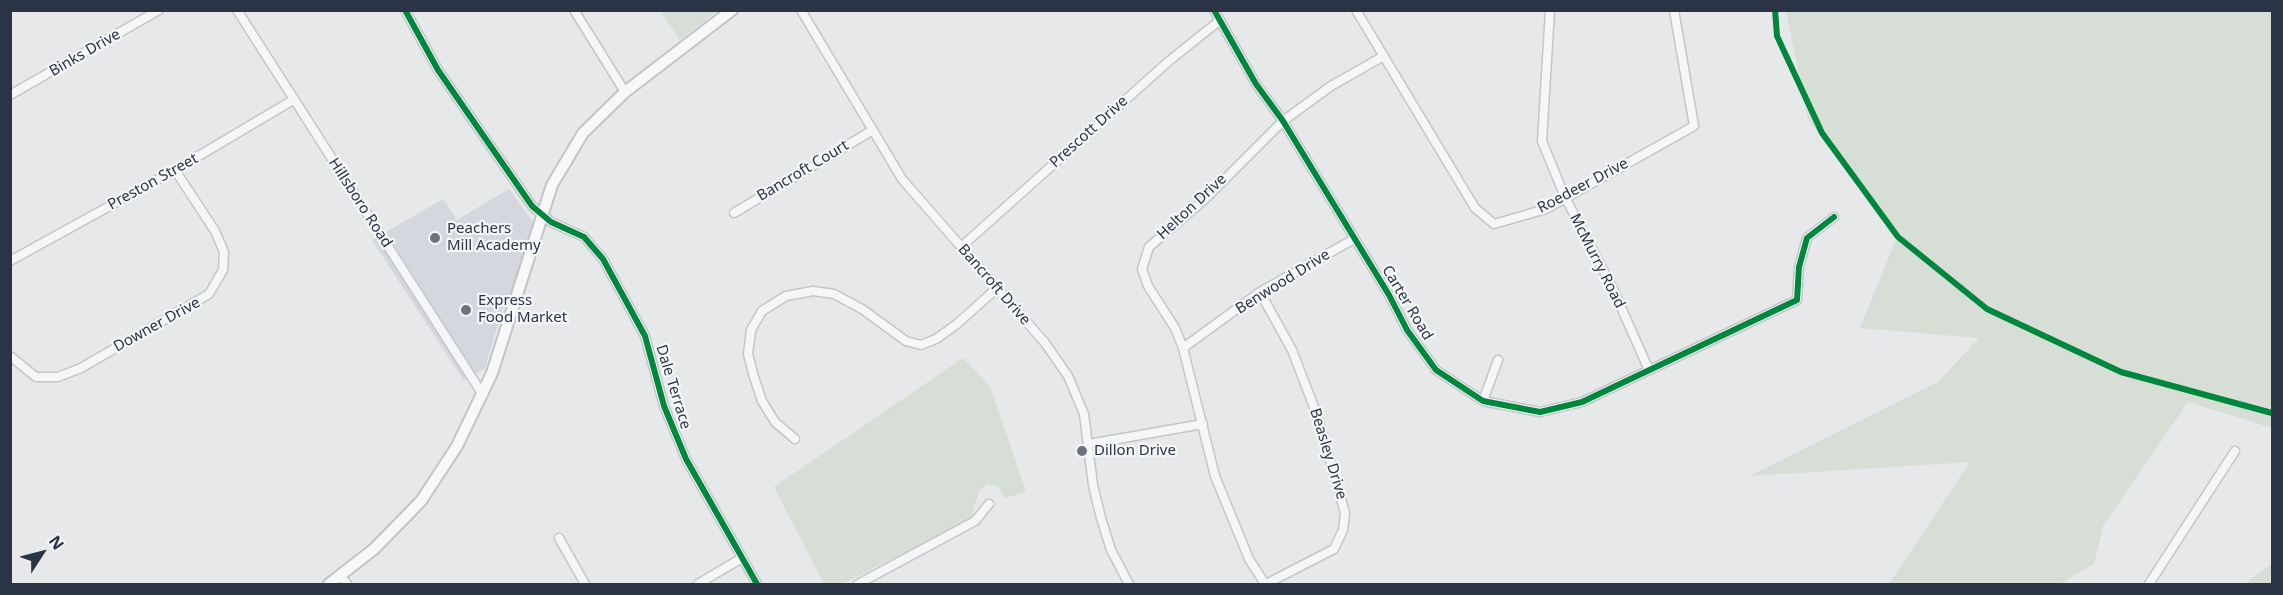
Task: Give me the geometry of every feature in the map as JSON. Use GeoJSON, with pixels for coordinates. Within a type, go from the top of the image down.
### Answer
{"type":"FeatureCollection","features":[{"type":"Feature","properties":{"kind":"main road"},"geometry":{"type":"LineString","coordinates":[[329,585],[344,580],[421,501],[442,473],[483,396],[552,185],[571,151],[597,118],[625,92],[732,10]]}},
{"type":"Feature","properties":{"kind":"street","name":"Binks Drive"},"geometry":{"type":"LineString","coordinates":[[10,95],[159,10]]}},
{"type":"Feature","properties":{"kind":"street","name":"Hillsboro Road"},"geometry":{"type":"LineString","coordinates":[[237,10],[483,396]]}},
{"type":"Feature","properties":{"kind":"street","name":"Dale Terrace"},"geometry":{"type":"LineString","coordinates":[[405,10],[438,70],[541,216],[584,237],[603,259],[639,324],[664,406],[686,459],[757,585]]}},
{"type":"Feature","properties":{"kind":"street"},"geometry":{"type":"LineString","coordinates":[[574,10],[625,92]]}},
{"type":"Feature","properties":{"kind":"street","name":"Bancroft Drive"},"geometry":{"type":"LineString","coordinates":[[801,10],[910,190],[1062,366],[1080,403],[1101,518],[1111,550],[1129,585]]}},
{"type":"Feature","properties":{"kind":"street","name":"Carter Road"},"geometry":{"type":"LineString","coordinates":[[1214,10],[1256,84],[1283,121],[1389,295],[1407,330],[1436,370],[1483,401],[1540,412],[1582,402],[1648,368],[1797,300],[1799,267],[1807,238],[1834,217]]}},
{"type":"Feature","properties":{"kind":"street","name":"Roedeer Drive"},"geometry":{"type":"LineString","coordinates":[[1356,10],[1382,57],[1475,208],[1494,224],[1546,209],[1694,126],[1674,10]]}},
{"type":"Feature","properties":{"kind":"street","name":"McMurry Road"},"geometry":{"type":"LineString","coordinates":[[1550,10],[1542,141],[1565,197],[1612,289],[1648,368]]}},
{"type":"Feature","properties":{"kind":"street","name":"Prescott Drive"},"geometry":{"type":"LineString","coordinates":[[961,247],[1169,61],[1220,21]]}},
{"type":"Feature","properties":{"kind":"street","name":"Helton Drive"},"geometry":{"type":"LineString","coordinates":[[1265,585],[1249,559],[1230,518],[1215,476],[1183,348],[1175,328],[1148,286],[1142,269],[1149,247],[1205,199],[1283,121],[1331,87],[1382,57]]}},
{"type":"Feature","properties":{"kind":"street","name":"Preston Street"},"geometry":{"type":"LineString","coordinates":[[10,261],[175,170],[294,100]]}},
{"type":"Feature","properties":{"kind":"street","name":"Bancroft Court"},"geometry":{"type":"LineString","coordinates":[[734,213],[873,129]]}},
{"type":"Feature","properties":{"kind":"street","name":"Downer Drive"},"geometry":{"type":"LineString","coordinates":[[10,356],[36,377],[58,377],[81,368],[210,294],[222,270],[224,252],[215,231],[175,170]]}},
{"type":"Feature","properties":{"kind":"street","name":"Benwood Drive"},"geometry":{"type":"LineString","coordinates":[[1183,348],[1260,292],[1354,239]]}},
{"type":"Feature","properties":{"kind":"street"},"geometry":{"type":"LineString","coordinates":[[795,440],[775,422],[762,401],[753,377],[748,354],[751,330],[762,311],[786,296],[813,291],[834,294],[862,309],[906,341],[921,345],[936,339],[957,324],[997,288]]}},
{"type":"Feature","properties":{"kind":"street","name":"Beasley Drive"},"geometry":{"type":"LineString","coordinates":[[1260,292],[1292,350],[1317,415],[1345,513],[1343,530],[1334,549],[1265,585]]}},
{"type":"Feature","properties":{"kind":"street"},"geometry":{"type":"LineString","coordinates":[[1483,401],[1498,360]]}},
{"type":"Feature","properties":{"kind":"street"},"geometry":{"type":"LineString","coordinates":[[1089,444],[1203,424]]}},
{"type":"Feature","properties":{"kind":"street"},"geometry":{"type":"LineString","coordinates":[[2149,585],[2235,451]]}},
{"type":"Feature","properties":{"kind":"street"},"geometry":{"type":"LineString","coordinates":[[858,585],[975,521],[989,504]]}},
{"type":"Feature","properties":{"kind":"street"},"geometry":{"type":"LineString","coordinates":[[559,538],[585,585]]}},
{"type":"Feature","properties":{"kind":"street"},"geometry":{"type":"LineString","coordinates":[[698,585],[742,558]]}},
{"type":"Feature","properties":{"kind":"shaded area"},"geometry":{"type":"Polygon","coordinates":[[[660,11],[717,11],[680,40],[660,11]]]}},
{"type":"Feature","properties":{"kind":"shaded area"},"geometry":{"type":"Polygon","coordinates":[[[1786,11],[2272,11],[2272,428],[2188,402],[2103,526],[2094,564],[2060,584],[1889,584],[1970,462],[1750,476],[1938,382],[1979,338],[1860,328],[1897,237],[1808,120],[1786,11]]]}},
{"type":"Feature","properties":{"kind":"shaded area"},"geometry":{"type":"Polygon","coordinates":[[[509,189],[542,235],[518,310],[503,307],[485,368],[464,381],[372,240],[443,199],[457,220],[509,189]]]}},
{"type":"Feature","properties":{"kind":"shaded area"},"geometry":{"type":"Polygon","coordinates":[[[963,358],[990,386],[1026,492],[1005,498],[997,486],[987,484],[979,491],[972,515],[964,523],[842,584],[824,584],[774,487],[963,358]]]}},
{"type":"Feature","properties":{"kind":"shaded area"},"geometry":{"type":"Polygon","coordinates":[[[2272,564],[2272,584],[2244,584],[2272,564]]]}},
{"type":"Feature","properties":{"kind":"cycle path"},"geometry":{"type":"LineString","coordinates":[[405,10],[438,70],[532,206],[551,222],[584,237],[603,259],[645,336],[664,406],[686,459],[757,584]]}},
{"type":"Feature","properties":{"kind":"cycle path"},"geometry":{"type":"LineString","coordinates":[[1214,10],[1256,84],[1283,121],[1389,295],[1407,330],[1436,370],[1483,401],[1540,412],[1582,402],[1797,300],[1799,267],[1807,238],[1834,217]]}},
{"type":"Feature","properties":{"kind":"cycle path"},"geometry":{"type":"LineString","coordinates":[[1775,10],[1777,36],[1822,133],[1898,237],[1987,309],[2121,372],[2272,413]]}},
{"type":"Feature","properties":{"kind":"place","name":"Peachers Mill Academy"},"geometry":{"type":"Point","coordinates":[435,238]}},
{"type":"Feature","properties":{"kind":"place","name":"Express Food Market"},"geometry":{"type":"Point","coordinates":[466,310]}},
{"type":"Feature","properties":{"kind":"place","name":"Dillon Drive"},"geometry":{"type":"Point","coordinates":[1082,451]}}]}
